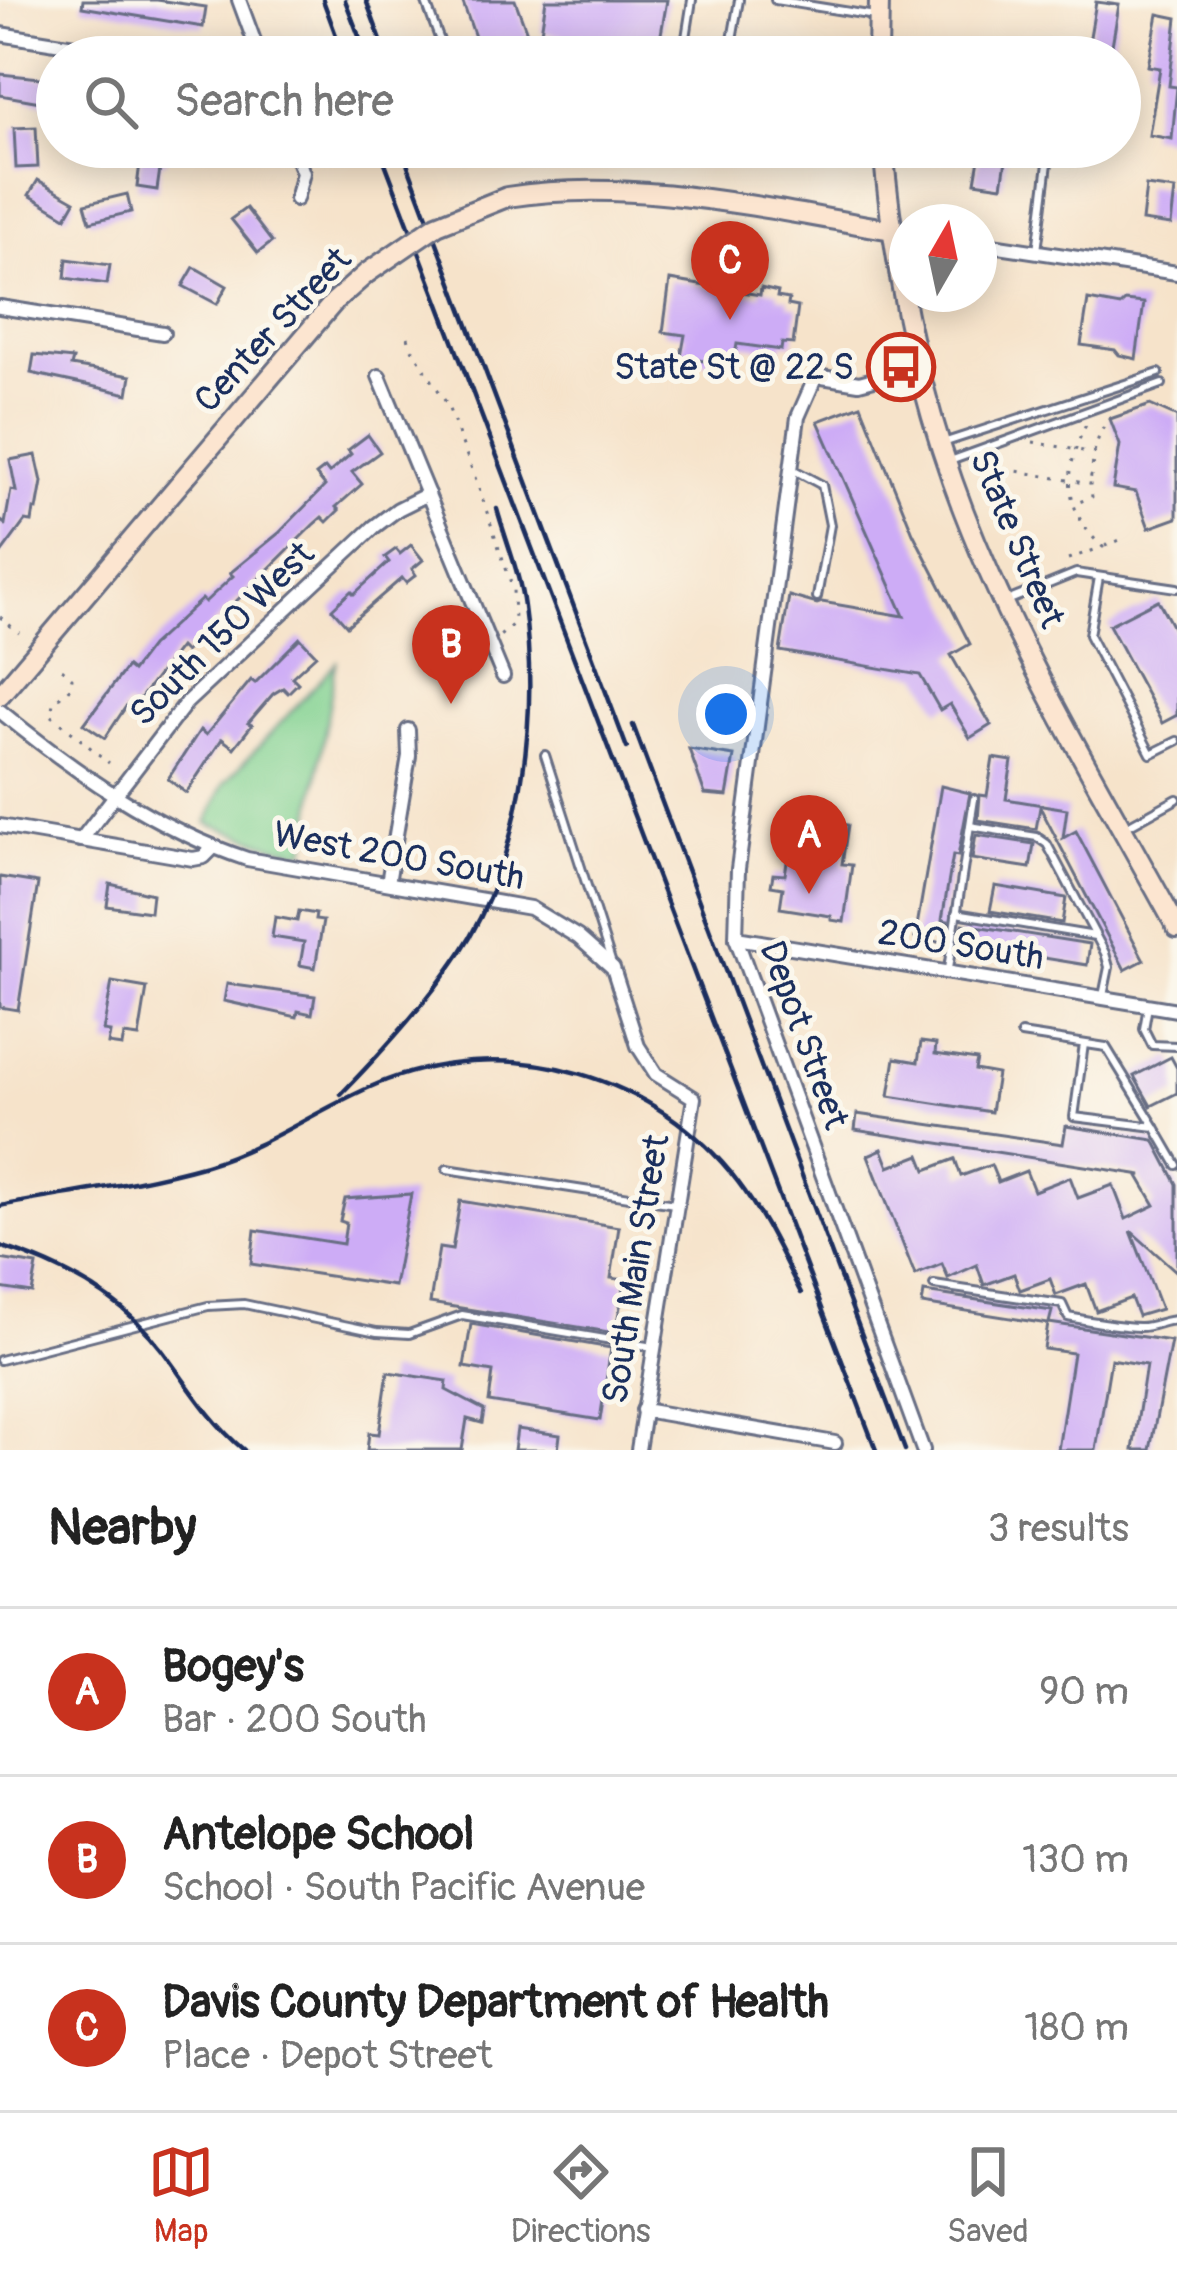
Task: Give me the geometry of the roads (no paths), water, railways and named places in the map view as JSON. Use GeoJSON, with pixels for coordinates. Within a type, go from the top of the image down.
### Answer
{"type":"FeatureCollection","features":[{"type":"Feature","properties":{"kind":"street"},"geometry":{"type":"LineString","coordinates":[[239,0],[251,36]]}},
{"type":"Feature","properties":{"kind":"street"},"geometry":{"type":"LineString","coordinates":[[0,34],[36,41]]}},
{"type":"Feature","properties":{"kind":"street"},"geometry":{"type":"LineString","coordinates":[[296,199],[301,168]]}},
{"type":"Feature","properties":{"kind":"street","name":"State Street"},"geometry":{"type":"LineString","coordinates":[[887,168],[894,204]]}},
{"type":"Feature","properties":{"kind":"street","name":"Center Street"},"geometry":{"type":"LineString","coordinates":[[0,695],[334,302],[437,225],[507,197],[556,189],[644,190],[889,229]]}},
{"type":"Feature","properties":{"kind":"street"},"geometry":{"type":"LineString","coordinates":[[997,246],[1177,272]]}},
{"type":"Feature","properties":{"kind":"street"},"geometry":{"type":"LineString","coordinates":[[0,307],[164,333]]}},
{"type":"Feature","properties":{"kind":"street","name":"State Street"},"geometry":{"type":"LineString","coordinates":[[911,312],[920,368],[944,453],[1004,603],[1177,928]]}},
{"type":"Feature","properties":{"kind":"street","name":"Depot Street"},"geometry":{"type":"LineString","coordinates":[[920,368],[859,382],[816,376],[798,417],[738,869],[736,938],[923,1450]]}},
{"type":"Feature","properties":{"kind":"street"},"geometry":{"type":"LineString","coordinates":[[380,376],[503,676]]}},
{"type":"Feature","properties":{"kind":"street","name":"South 150 West"},"geometry":{"type":"LineString","coordinates":[[81,840],[185,703],[374,527],[428,494]]}},
{"type":"Feature","properties":{"kind":"street","name":"West 200 South"},"geometry":{"type":"LineString","coordinates":[[0,711],[113,796],[213,848],[247,860],[530,908],[578,937],[613,968]]}},
{"type":"Feature","properties":{"kind":"street"},"geometry":{"type":"LineString","coordinates":[[388,884],[409,756],[408,730]]}},
{"type":"Feature","properties":{"kind":"street","name":"West 200 South"},"geometry":{"type":"LineString","coordinates":[[0,826],[193,859],[213,848]]}},
{"type":"Feature","properties":{"kind":"street","name":"200 South"},"geometry":{"type":"LineString","coordinates":[[736,938],[1177,1010]]}},
{"type":"Feature","properties":{"kind":"street","name":"South Main Street"},"geometry":{"type":"LineString","coordinates":[[613,968],[638,1046],[656,1074],[694,1098],[638,1450]]}},
{"type":"Feature","properties":{"kind":"street"},"geometry":{"type":"LineString","coordinates":[[644,1410],[835,1443]]}},
{"type":"Feature","properties":{"kind":"lane"},"geometry":{"type":"LineString","coordinates":[[425,0],[438,36]]}},
{"type":"Feature","properties":{"kind":"lane"},"geometry":{"type":"LineString","coordinates":[[686,36],[692,0]]}},
{"type":"Feature","properties":{"kind":"lane"},"geometry":{"type":"LineString","coordinates":[[733,36],[739,0]]}},
{"type":"Feature","properties":{"kind":"lane"},"geometry":{"type":"LineString","coordinates":[[775,0],[878,8]]}},
{"type":"Feature","properties":{"kind":"lane"},"geometry":{"type":"LineString","coordinates":[[1036,251],[1047,168]]}},
{"type":"Feature","properties":{"kind":"lane"},"geometry":{"type":"LineString","coordinates":[[944,453],[1160,373]]}},
{"type":"Feature","properties":{"kind":"lane"},"geometry":{"type":"LineString","coordinates":[[944,453],[1162,384]]}},
{"type":"Feature","properties":{"kind":"lane"},"geometry":{"type":"LineString","coordinates":[[791,468],[822,485],[830,525],[817,597]]}},
{"type":"Feature","properties":{"kind":"lane"},"geometry":{"type":"LineString","coordinates":[[1004,603],[1076,573],[1177,588]]}},
{"type":"Feature","properties":{"kind":"lane"},"geometry":{"type":"LineString","coordinates":[[1099,577],[1089,635],[1151,754],[1177,741]]}},
{"type":"Feature","properties":{"kind":"lane"},"geometry":{"type":"LineString","coordinates":[[545,755],[613,968]]}},
{"type":"Feature","properties":{"kind":"lane"},"geometry":{"type":"LineString","coordinates":[[947,973],[974,799]]}},
{"type":"Feature","properties":{"kind":"lane"},"geometry":{"type":"LineString","coordinates":[[1123,829],[1177,800]]}},
{"type":"Feature","properties":{"kind":"lane"},"geometry":{"type":"LineString","coordinates":[[970,826],[1047,844],[1108,967],[1103,999]]}},
{"type":"Feature","properties":{"kind":"lane"},"geometry":{"type":"LineString","coordinates":[[956,913],[1097,937]]}},
{"type":"Feature","properties":{"kind":"lane"},"geometry":{"type":"LineString","coordinates":[[1148,1006],[1144,1029],[1151,1046],[1177,1046]]}},
{"type":"Feature","properties":{"kind":"lane"},"geometry":{"type":"LineString","coordinates":[[1021,1034],[1106,1047],[1177,1165]]}},
{"type":"Feature","properties":{"kind":"lane"},"geometry":{"type":"LineString","coordinates":[[1084,1044],[1074,1117],[1155,1127]]}},
{"type":"Feature","properties":{"kind":"lane"},"geometry":{"type":"LineString","coordinates":[[447,1169],[675,1204]]}},
{"type":"Feature","properties":{"kind":"lane"},"geometry":{"type":"LineString","coordinates":[[934,1285],[1062,1304],[1068,1317],[1145,1328],[1173,1320]]}},
{"type":"Feature","properties":{"kind":"lane"},"geometry":{"type":"LineString","coordinates":[[0,1360],[208,1306],[244,1304],[377,1332],[409,1334],[462,1315],[653,1346]]}},
{"type":"Feature","properties":{"kind":"railway"},"geometry":{"type":"LineString","coordinates":[[323,0],[336,36]]}},
{"type":"Feature","properties":{"kind":"railway"},"geometry":{"type":"LineString","coordinates":[[345,0],[359,36]]}},
{"type":"Feature","properties":{"kind":"railway"},"geometry":{"type":"LineString","coordinates":[[366,0],[379,36]]}},
{"type":"Feature","properties":{"kind":"railway"},"geometry":{"type":"LineString","coordinates":[[387,168],[876,1450]]}},
{"type":"Feature","properties":{"kind":"railway"},"geometry":{"type":"LineString","coordinates":[[409,168],[627,748]]}},
{"type":"Feature","properties":{"kind":"railway"},"geometry":{"type":"LineString","coordinates":[[341,1094],[404,1026],[460,953],[481,916],[511,831],[527,740],[528,649],[519,582],[497,509]]}},
{"type":"Feature","properties":{"kind":"railway"},"geometry":{"type":"LineString","coordinates":[[633,725],[905,1450]]}},
{"type":"Feature","properties":{"kind":"railway"},"geometry":{"type":"LineString","coordinates":[[0,1206],[206,1165],[253,1147],[387,1080],[435,1067],[484,1061],[532,1064],[625,1091],[667,1114],[705,1145],[747,1195],[801,1293]]}},
{"type":"Feature","properties":{"kind":"railway"},"geometry":{"type":"LineString","coordinates":[[0,1246],[68,1273],[128,1314],[244,1450]]}},
{"type":"Feature","properties":{"kind":"place","name":"Davis County Department of Health"},"geometry":{"type":"Point","coordinates":[730,320]}},
{"type":"Feature","properties":{"kind":"place","name":"State St @ 22 S"},"geometry":{"type":"Point","coordinates":[901,367]}},
{"type":"Feature","properties":{"kind":"place","name":"Antelope School"},"geometry":{"type":"Point","coordinates":[451,704]}},
{"type":"Feature","properties":{"kind":"place","name":"Bogey's"},"geometry":{"type":"Point","coordinates":[809,894]}}]}
